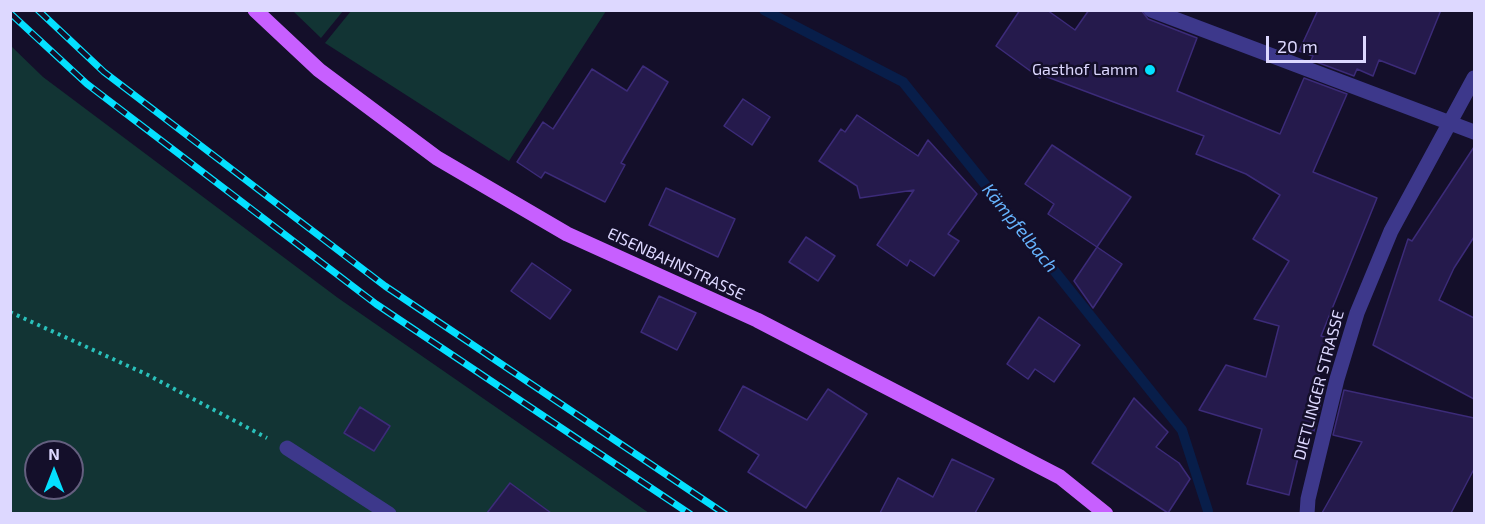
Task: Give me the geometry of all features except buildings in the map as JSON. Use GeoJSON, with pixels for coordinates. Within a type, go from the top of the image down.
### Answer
{"type":"FeatureCollection","features":[{"type":"Feature","properties":{"kind":"main road","name":"EISENBAHNSTRASSE"},"geometry":{"type":"LineString","coordinates":[[255,10],[319,70],[437,158],[567,234],[757,320],[1060,477],[1106,513]]}},
{"type":"Feature","properties":{"kind":"street"},"geometry":{"type":"LineString","coordinates":[[1150,10],[1450,121],[1474,132]]}},
{"type":"Feature","properties":{"kind":"street","name":"DIETLINGER STRASSE"},"geometry":{"type":"LineString","coordinates":[[1300,513],[1307,506],[1337,379],[1357,313],[1391,231],[1474,78]]}},
{"type":"Feature","properties":{"kind":"street"},"geometry":{"type":"LineString","coordinates":[[287,448],[389,513]]}},
{"type":"Feature","properties":{"kind":"path"},"geometry":{"type":"LineString","coordinates":[[10,312],[147,375],[287,448]]}},
{"type":"Feature","properties":{"kind":"green space"},"geometry":{"type":"Polygon","coordinates":[[[293,11],[343,11],[321,38],[293,11]]]}},
{"type":"Feature","properties":{"kind":"green space"},"geometry":{"type":"Polygon","coordinates":[[[351,11],[606,11],[509,161],[325,43],[351,11]]]}},
{"type":"Feature","properties":{"kind":"green space"},"geometry":{"type":"Polygon","coordinates":[[[10,45],[43,77],[338,298],[649,513],[11,513],[10,45]]]}},
{"type":"Feature","properties":{"kind":"waterway","name":"Kämpfelbach"},"geometry":{"type":"LineString","coordinates":[[764,10],[903,82],[1182,430],[1208,511]]}},
{"type":"Feature","properties":{"kind":"railway"},"geometry":{"type":"LineString","coordinates":[[38,10],[104,72],[385,286],[725,514]]}},
{"type":"Feature","properties":{"kind":"railway"},"geometry":{"type":"LineString","coordinates":[[10,13],[87,84],[376,304],[690,514]]}},
{"type":"Feature","properties":{"kind":"place","name":"Gasthof Lamm"},"geometry":{"type":"Point","coordinates":[1150,70]}}]}
